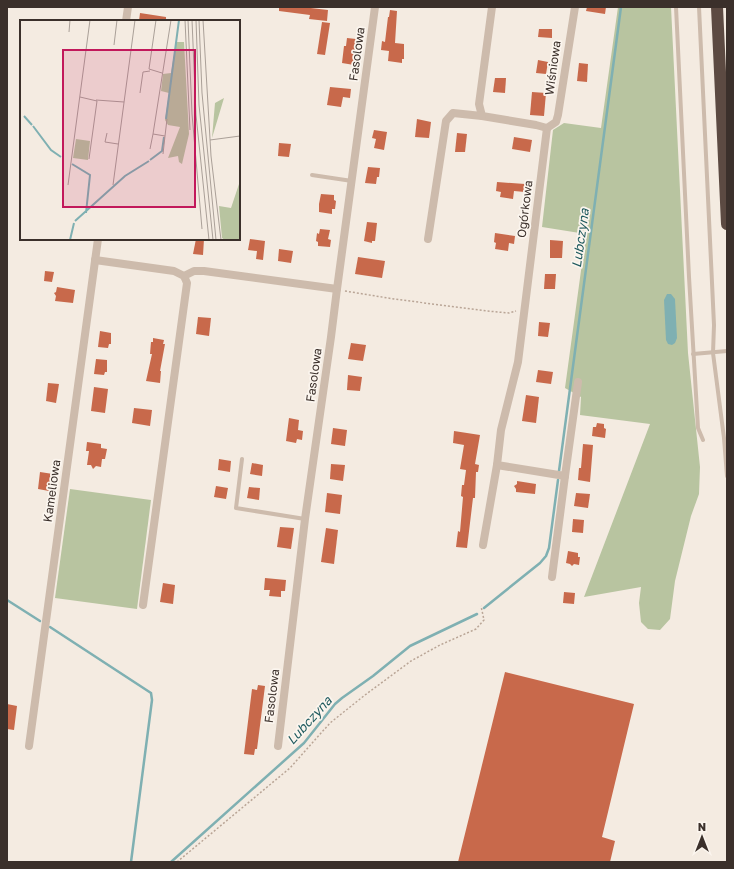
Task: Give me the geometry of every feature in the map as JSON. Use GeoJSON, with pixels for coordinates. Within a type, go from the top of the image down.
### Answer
{"type":"FeatureCollection","features":[{"type":"Feature","properties":{"kind":"highway"},"geometry":{"type":"LineString","coordinates":[[717,7],[727,224]]}},
{"type":"Feature","properties":{"kind":"street"},"geometry":{"type":"LineString","coordinates":[[126,20],[128,7]]}},
{"type":"Feature","properties":{"kind":"street","name":"Fasolowa"},"geometry":{"type":"LineString","coordinates":[[278,746],[305,519],[332,337],[337,289],[375,7]]}},
{"type":"Feature","properties":{"kind":"street"},"geometry":{"type":"LineString","coordinates":[[482,116],[479,104],[492,7]]}},
{"type":"Feature","properties":{"kind":"street","name":"Wiśniowa"},"geometry":{"type":"LineString","coordinates":[[547,128],[556,122],[558,115],[574,7]]}},
{"type":"Feature","properties":{"kind":"street"},"geometry":{"type":"LineString","coordinates":[[428,239],[446,121],[453,113],[482,116],[547,128]]}},
{"type":"Feature","properties":{"kind":"street","name":"Ogórkowa"},"geometry":{"type":"LineString","coordinates":[[483,545],[497,465],[501,430],[518,362],[547,128]]}},
{"type":"Feature","properties":{"kind":"street","name":"Kameliowa"},"geometry":{"type":"LineString","coordinates":[[29,746],[98,240]]}},
{"type":"Feature","properties":{"kind":"street"},"geometry":{"type":"LineString","coordinates":[[95,260],[174,271],[184,276],[187,283],[143,605]]}},
{"type":"Feature","properties":{"kind":"street"},"geometry":{"type":"LineString","coordinates":[[184,276],[194,271],[204,271],[337,289]]}},
{"type":"Feature","properties":{"kind":"street"},"geometry":{"type":"LineString","coordinates":[[552,577],[578,382]]}},
{"type":"Feature","properties":{"kind":"street"},"geometry":{"type":"LineString","coordinates":[[497,465],[565,476]]}},
{"type":"Feature","properties":{"kind":"lane"},"geometry":{"type":"LineString","coordinates":[[676,7],[693,354],[698,428],[703,440]]}},
{"type":"Feature","properties":{"kind":"lane"},"geometry":{"type":"LineString","coordinates":[[699,7],[714,325],[713,353],[724,438],[727,476]]}},
{"type":"Feature","properties":{"kind":"lane"},"geometry":{"type":"LineString","coordinates":[[312,175],[352,181]]}},
{"type":"Feature","properties":{"kind":"lane"},"geometry":{"type":"LineString","coordinates":[[693,354],[727,352]]}},
{"type":"Feature","properties":{"kind":"lane"},"geometry":{"type":"LineString","coordinates":[[242,459],[236,508],[305,519]]}},
{"type":"Feature","properties":{"kind":"path"},"geometry":{"type":"LineString","coordinates":[[337,289],[394,299],[487,311],[509,313],[525,308]]}},
{"type":"Feature","properties":{"kind":"path"},"geometry":{"type":"LineString","coordinates":[[177,862],[290,768],[330,723],[365,695],[411,661],[440,645],[476,629],[484,620],[484,614],[481,606]]}},
{"type":"Feature","properties":{"kind":"green space"},"geometry":{"type":"Polygon","coordinates":[[[618,7],[671,7],[688,353],[700,467],[699,494],[691,516],[675,581],[670,619],[660,630],[648,629],[641,622],[639,603],[641,587],[584,597],[650,424],[580,415],[581,397],[565,388],[586,234],[542,227],[553,130],[564,123],[601,128],[618,7]]]}},
{"type":"Feature","properties":{"kind":"green space"},"geometry":{"type":"Polygon","coordinates":[[[70,489],[151,500],[137,609],[55,598],[70,489]]]}},
{"type":"Feature","properties":{"kind":"water"},"geometry":{"type":"Polygon","coordinates":[[[667,294],[671,294],[675,299],[677,338],[675,343],[672,345],[668,344],[666,340],[664,300],[667,294]]]}},
{"type":"Feature","properties":{"kind":"building"},"geometry":{"type":"Polygon","coordinates":[[[279,7],[302,7],[328,10],[327,21],[309,19],[310,15],[279,11],[279,7]]]}},
{"type":"Feature","properties":{"kind":"building"},"geometry":{"type":"Polygon","coordinates":[[[587,7],[606,7],[605,14],[586,11],[587,7]]]}},
{"type":"Feature","properties":{"kind":"building"},"geometry":{"type":"Polygon","coordinates":[[[390,10],[397,11],[395,43],[404,44],[404,59],[402,59],[402,63],[388,61],[389,51],[381,50],[382,41],[385,42],[390,10]]]}},
{"type":"Feature","properties":{"kind":"building"},"geometry":{"type":"Polygon","coordinates":[[[140,13],[166,17],[166,20],[139,20],[140,13]]]}},
{"type":"Feature","properties":{"kind":"building"},"geometry":{"type":"Polygon","coordinates":[[[322,22],[330,23],[325,55],[317,54],[322,22]]]}},
{"type":"Feature","properties":{"kind":"building"},"geometry":{"type":"Polygon","coordinates":[[[539,29],[552,29],[552,38],[538,37],[539,29]]]}},
{"type":"Feature","properties":{"kind":"building"},"geometry":{"type":"Polygon","coordinates":[[[347,38],[356,39],[354,65],[342,63],[344,46],[346,46],[347,38]]]}},
{"type":"Feature","properties":{"kind":"building"},"geometry":{"type":"Polygon","coordinates":[[[538,60],[548,62],[546,74],[536,73],[538,60]]]}},
{"type":"Feature","properties":{"kind":"building"},"geometry":{"type":"Polygon","coordinates":[[[579,63],[588,64],[587,82],[577,81],[579,63]]]}},
{"type":"Feature","properties":{"kind":"building"},"geometry":{"type":"Polygon","coordinates":[[[495,78],[506,78],[505,93],[493,92],[495,78]]]}},
{"type":"Feature","properties":{"kind":"building"},"geometry":{"type":"Polygon","coordinates":[[[330,87],[351,89],[350,98],[343,97],[341,107],[327,105],[330,87]]]}},
{"type":"Feature","properties":{"kind":"building"},"geometry":{"type":"Polygon","coordinates":[[[532,92],[546,93],[544,116],[530,115],[532,92]]]}},
{"type":"Feature","properties":{"kind":"building"},"geometry":{"type":"Polygon","coordinates":[[[417,119],[431,122],[429,138],[415,137],[417,119]]]}},
{"type":"Feature","properties":{"kind":"building"},"geometry":{"type":"Polygon","coordinates":[[[374,130],[387,132],[384,150],[374,148],[376,139],[372,138],[374,130]]]}},
{"type":"Feature","properties":{"kind":"building"},"geometry":{"type":"Polygon","coordinates":[[[457,133],[467,134],[465,152],[455,152],[457,133]]]}},
{"type":"Feature","properties":{"kind":"building"},"geometry":{"type":"Polygon","coordinates":[[[514,137],[532,140],[530,152],[512,149],[514,137]]]}},
{"type":"Feature","properties":{"kind":"building"},"geometry":{"type":"Polygon","coordinates":[[[279,143],[291,144],[289,157],[278,156],[279,143]]]}},
{"type":"Feature","properties":{"kind":"building"},"geometry":{"type":"Polygon","coordinates":[[[368,167],[380,168],[379,177],[377,177],[376,184],[365,183],[368,167]]]}},
{"type":"Feature","properties":{"kind":"building"},"geometry":{"type":"Polygon","coordinates":[[[497,182],[525,184],[525,192],[514,191],[513,199],[500,197],[501,192],[496,191],[497,182]]]}},
{"type":"Feature","properties":{"kind":"building"},"geometry":{"type":"Polygon","coordinates":[[[321,194],[334,195],[334,200],[336,201],[335,209],[332,209],[332,214],[319,212],[321,194]]]}},
{"type":"Feature","properties":{"kind":"building"},"geometry":{"type":"Polygon","coordinates":[[[367,222],[377,223],[375,241],[372,241],[372,243],[364,241],[367,222]]]}},
{"type":"Feature","properties":{"kind":"building"},"geometry":{"type":"Polygon","coordinates":[[[320,229],[330,230],[328,239],[331,240],[330,247],[318,246],[318,242],[316,241],[317,233],[319,234],[320,229]]]}},
{"type":"Feature","properties":{"kind":"building"},"geometry":{"type":"Polygon","coordinates":[[[495,233],[515,236],[514,244],[509,243],[508,251],[495,249],[495,233]]]}},
{"type":"Feature","properties":{"kind":"building"},"geometry":{"type":"Polygon","coordinates":[[[250,239],[265,241],[263,260],[256,259],[257,251],[248,250],[250,239]]]}},
{"type":"Feature","properties":{"kind":"building"},"geometry":{"type":"Polygon","coordinates":[[[196,240],[204,240],[203,255],[193,254],[196,240]]]}},
{"type":"Feature","properties":{"kind":"building"},"geometry":{"type":"Polygon","coordinates":[[[550,240],[563,241],[562,258],[550,258],[550,240]]]}},
{"type":"Feature","properties":{"kind":"building"},"geometry":{"type":"Polygon","coordinates":[[[279,249],[293,251],[291,263],[278,261],[279,249]]]}},
{"type":"Feature","properties":{"kind":"building"},"geometry":{"type":"Polygon","coordinates":[[[358,257],[385,261],[382,278],[355,274],[358,257]]]}},
{"type":"Feature","properties":{"kind":"building"},"geometry":{"type":"Polygon","coordinates":[[[45,271],[54,272],[52,282],[44,281],[45,271]]]}},
{"type":"Feature","properties":{"kind":"building"},"geometry":{"type":"Polygon","coordinates":[[[545,274],[556,274],[555,289],[544,289],[545,274]]]}},
{"type":"Feature","properties":{"kind":"building"},"geometry":{"type":"Polygon","coordinates":[[[57,287],[75,290],[73,303],[55,301],[56,296],[54,293],[56,292],[57,287]]]}},
{"type":"Feature","properties":{"kind":"building"},"geometry":{"type":"Polygon","coordinates":[[[198,317],[211,318],[209,336],[196,334],[198,317]]]}},
{"type":"Feature","properties":{"kind":"building"},"geometry":{"type":"Polygon","coordinates":[[[539,322],[550,323],[548,337],[538,336],[539,322]]]}},
{"type":"Feature","properties":{"kind":"building"},"geometry":{"type":"Polygon","coordinates":[[[100,331],[111,333],[111,344],[109,344],[108,348],[98,347],[100,331]]]}},
{"type":"Feature","properties":{"kind":"building"},"geometry":{"type":"Polygon","coordinates":[[[153,338],[164,340],[163,344],[165,344],[160,371],[160,383],[146,381],[152,354],[150,354],[151,342],[153,342],[153,338]]]}},
{"type":"Feature","properties":{"kind":"building"},"geometry":{"type":"Polygon","coordinates":[[[351,343],[366,345],[363,361],[348,359],[351,343]]]}},
{"type":"Feature","properties":{"kind":"building"},"geometry":{"type":"Polygon","coordinates":[[[96,359],[107,360],[107,372],[105,372],[104,375],[94,374],[96,359]]]}},
{"type":"Feature","properties":{"kind":"building"},"geometry":{"type":"Polygon","coordinates":[[[538,370],[553,372],[551,384],[536,382],[538,370]]]}},
{"type":"Feature","properties":{"kind":"building"},"geometry":{"type":"Polygon","coordinates":[[[348,375],[362,377],[360,391],[347,390],[348,375]]]}},
{"type":"Feature","properties":{"kind":"building"},"geometry":{"type":"Polygon","coordinates":[[[48,383],[59,384],[56,403],[46,401],[48,383]]]}},
{"type":"Feature","properties":{"kind":"building"},"geometry":{"type":"Polygon","coordinates":[[[94,387],[108,389],[105,413],[91,411],[94,387]]]}},
{"type":"Feature","properties":{"kind":"building"},"geometry":{"type":"Polygon","coordinates":[[[526,395],[539,397],[536,423],[522,421],[526,395]]]}},
{"type":"Feature","properties":{"kind":"building"},"geometry":{"type":"Polygon","coordinates":[[[134,408],[152,410],[150,426],[132,423],[134,408]]]}},
{"type":"Feature","properties":{"kind":"building"},"geometry":{"type":"Polygon","coordinates":[[[289,418],[299,420],[298,430],[303,431],[302,440],[297,439],[296,443],[286,441],[289,418]]]}},
{"type":"Feature","properties":{"kind":"building"},"geometry":{"type":"Polygon","coordinates":[[[597,423],[604,424],[604,428],[606,429],[605,438],[592,436],[593,427],[596,427],[597,423]]]}},
{"type":"Feature","properties":{"kind":"building"},"geometry":{"type":"Polygon","coordinates":[[[333,428],[347,430],[345,446],[331,444],[333,428]]]}},
{"type":"Feature","properties":{"kind":"building"},"geometry":{"type":"Polygon","coordinates":[[[454,431],[480,435],[475,464],[479,465],[478,472],[476,472],[475,498],[473,498],[467,548],[456,547],[458,531],[460,532],[463,497],[461,496],[462,485],[464,485],[466,470],[460,469],[464,445],[453,443],[454,431]]]}},
{"type":"Feature","properties":{"kind":"building"},"geometry":{"type":"Polygon","coordinates":[[[87,442],[101,444],[101,448],[107,449],[105,459],[102,459],[101,467],[96,466],[93,469],[91,465],[87,465],[89,451],[86,451],[87,442]]]}},
{"type":"Feature","properties":{"kind":"building"},"geometry":{"type":"Polygon","coordinates":[[[583,444],[593,445],[590,482],[578,480],[579,468],[581,468],[583,444]]]}},
{"type":"Feature","properties":{"kind":"building"},"geometry":{"type":"Polygon","coordinates":[[[219,459],[231,461],[230,472],[218,470],[219,459]]]}},
{"type":"Feature","properties":{"kind":"building"},"geometry":{"type":"Polygon","coordinates":[[[252,463],[263,465],[262,476],[250,474],[252,463]]]}},
{"type":"Feature","properties":{"kind":"building"},"geometry":{"type":"Polygon","coordinates":[[[331,464],[345,465],[343,481],[330,479],[331,464]]]}},
{"type":"Feature","properties":{"kind":"building"},"geometry":{"type":"Polygon","coordinates":[[[40,472],[53,474],[52,485],[50,485],[49,491],[38,489],[40,472]]]}},
{"type":"Feature","properties":{"kind":"building"},"geometry":{"type":"Polygon","coordinates":[[[517,481],[536,484],[535,494],[516,492],[514,486],[517,484],[517,481]]]}},
{"type":"Feature","properties":{"kind":"building"},"geometry":{"type":"Polygon","coordinates":[[[216,486],[228,488],[226,499],[214,497],[216,486]]]}},
{"type":"Feature","properties":{"kind":"building"},"geometry":{"type":"Polygon","coordinates":[[[249,487],[260,488],[259,500],[247,498],[249,487]]]}},
{"type":"Feature","properties":{"kind":"building"},"geometry":{"type":"Polygon","coordinates":[[[327,493],[342,495],[340,514],[325,512],[327,493]]]}},
{"type":"Feature","properties":{"kind":"building"},"geometry":{"type":"Polygon","coordinates":[[[576,493],[590,494],[588,508],[574,506],[576,493]]]}},
{"type":"Feature","properties":{"kind":"building"},"geometry":{"type":"Polygon","coordinates":[[[573,519],[584,520],[583,533],[572,532],[573,519]]]}},
{"type":"Feature","properties":{"kind":"building"},"geometry":{"type":"Polygon","coordinates":[[[280,527],[294,528],[291,549],[277,547],[280,527]]]}},
{"type":"Feature","properties":{"kind":"building"},"geometry":{"type":"Polygon","coordinates":[[[326,528],[338,530],[334,564],[321,562],[326,528]]]}},
{"type":"Feature","properties":{"kind":"building"},"geometry":{"type":"Polygon","coordinates":[[[568,551],[578,553],[578,557],[580,557],[579,565],[574,564],[572,566],[566,563],[568,551]]]}},
{"type":"Feature","properties":{"kind":"building"},"geometry":{"type":"Polygon","coordinates":[[[265,578],[286,580],[285,591],[281,591],[281,597],[269,596],[270,590],[264,590],[265,578]]]}},
{"type":"Feature","properties":{"kind":"building"},"geometry":{"type":"Polygon","coordinates":[[[163,583],[175,585],[173,604],[160,602],[163,583]]]}},
{"type":"Feature","properties":{"kind":"building"},"geometry":{"type":"Polygon","coordinates":[[[564,592],[575,593],[574,604],[563,603],[564,592]]]}},
{"type":"Feature","properties":{"kind":"building"},"geometry":{"type":"Polygon","coordinates":[[[505,672],[634,704],[602,837],[615,841],[610,862],[458,862],[505,672]]]}},
{"type":"Feature","properties":{"kind":"building"},"geometry":{"type":"Polygon","coordinates":[[[258,685],[265,686],[257,749],[255,749],[254,755],[244,754],[252,689],[257,690],[258,685]]]}},
{"type":"Feature","properties":{"kind":"building"},"geometry":{"type":"Polygon","coordinates":[[[7,704],[17,706],[14,730],[7,729],[7,704]]]}},
{"type":"Feature","properties":{"kind":"waterway","name":"Lubczyna"},"geometry":{"type":"LineString","coordinates":[[559,471],[621,7]]}},
{"type":"Feature","properties":{"kind":"waterway","name":"Lubczyna"},"geometry":{"type":"LineString","coordinates":[[484,608],[540,563],[546,556],[549,548],[558,480]]}},
{"type":"Feature","properties":{"kind":"waterway"},"geometry":{"type":"LineString","coordinates":[[7,600],[40,621]]}},
{"type":"Feature","properties":{"kind":"waterway","name":"Lubczyna"},"geometry":{"type":"LineString","coordinates":[[171,862],[304,743],[335,704],[342,698],[373,676],[410,646],[477,614]]}},
{"type":"Feature","properties":{"kind":"waterway"},"geometry":{"type":"LineString","coordinates":[[50,627],[151,693],[152,700],[131,862]]}}]}
